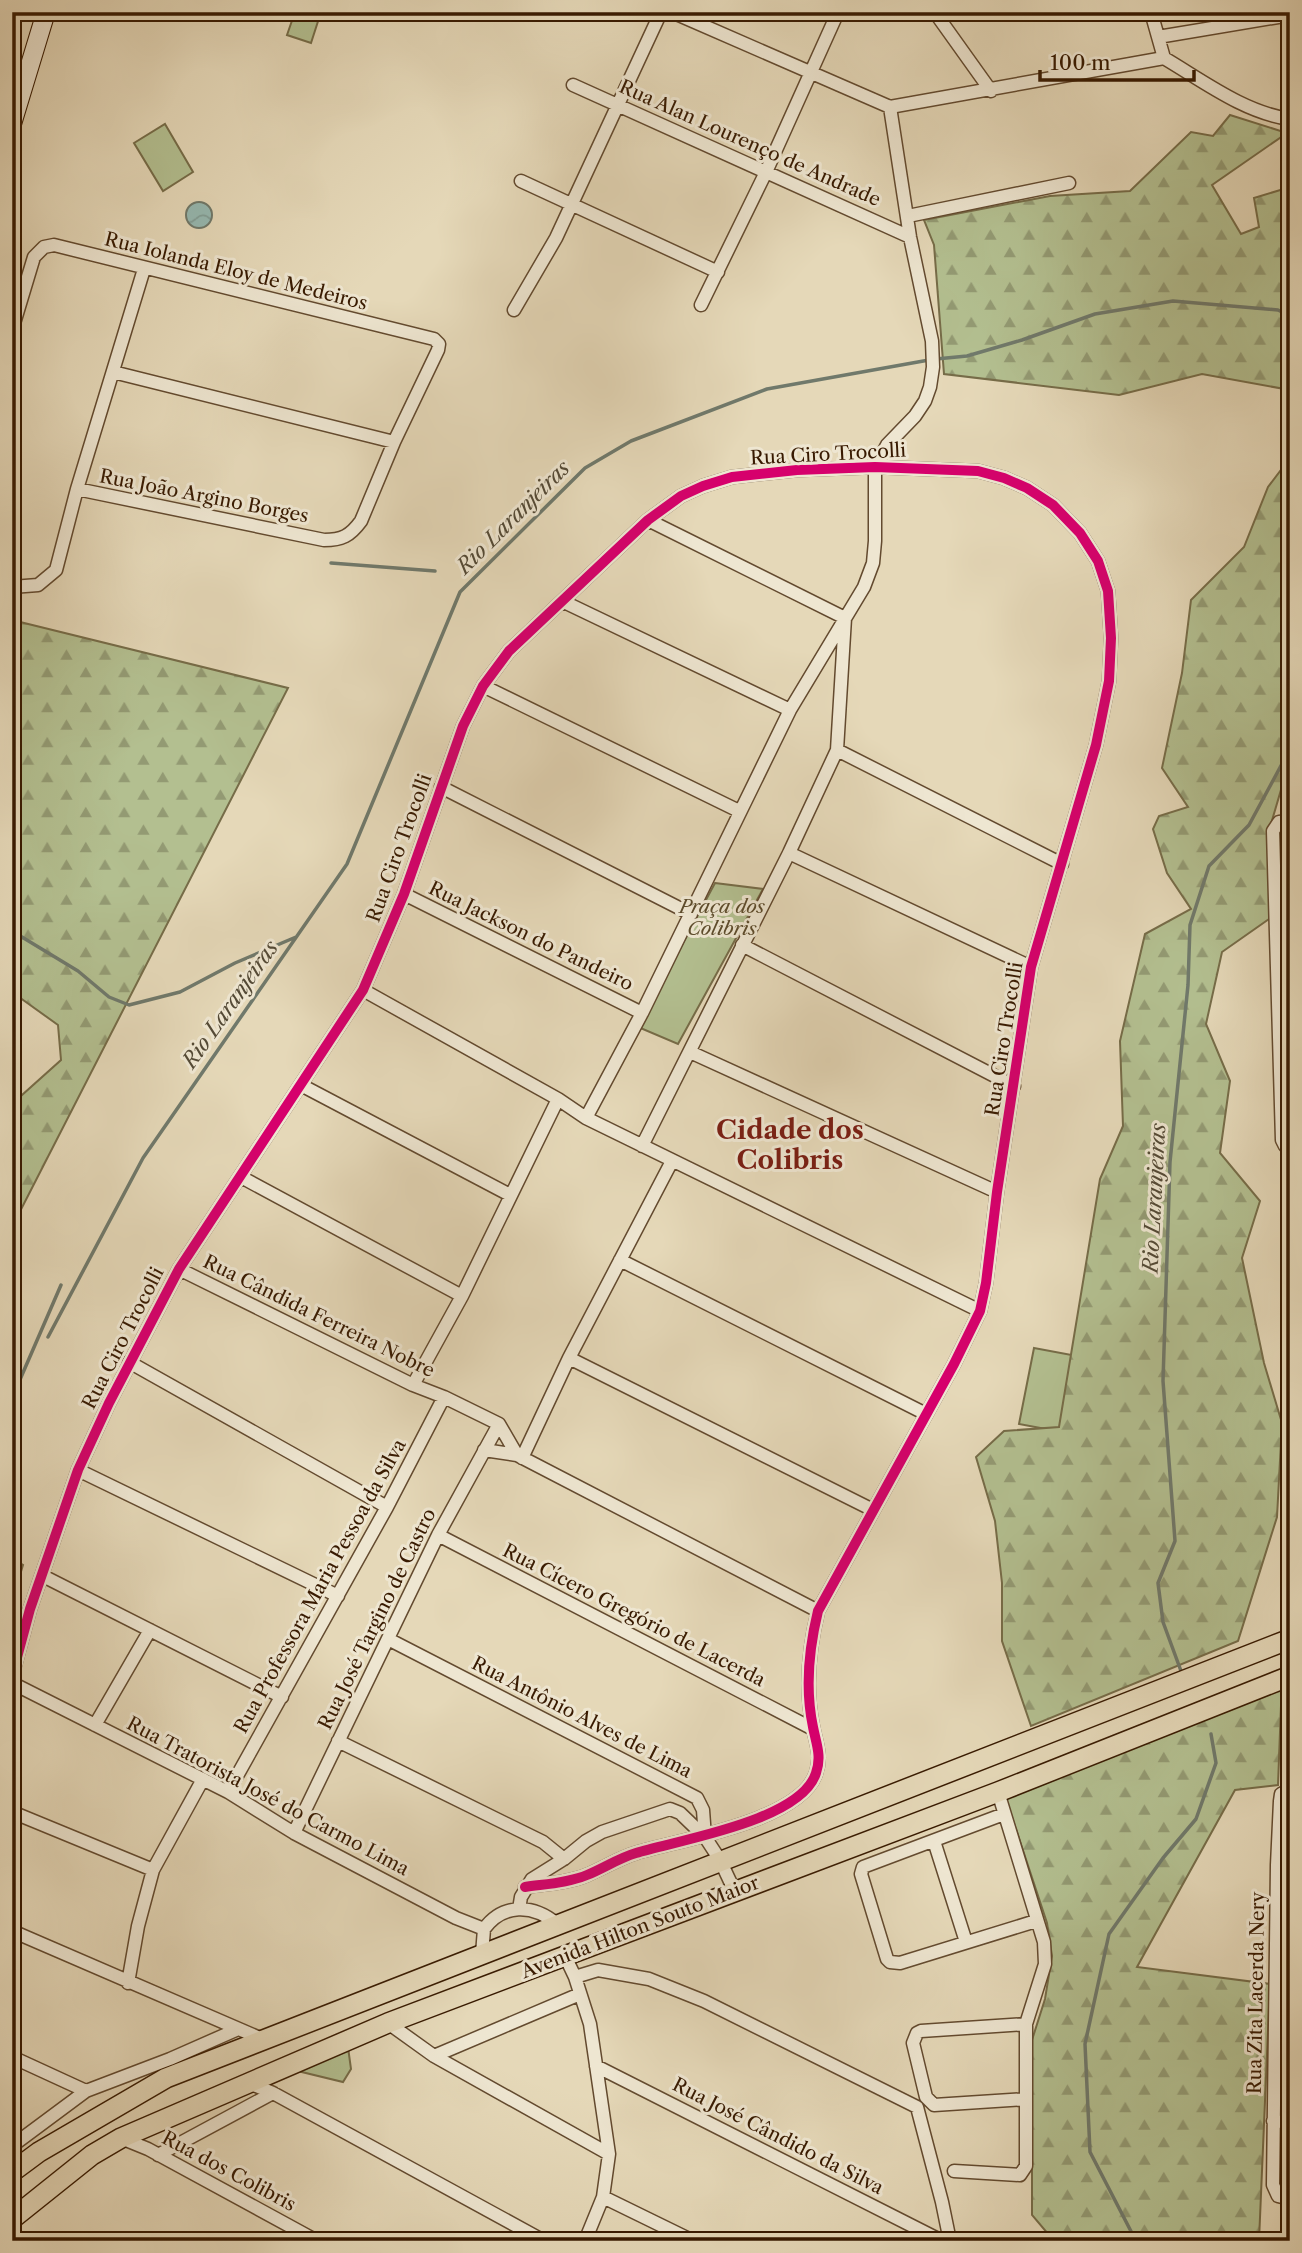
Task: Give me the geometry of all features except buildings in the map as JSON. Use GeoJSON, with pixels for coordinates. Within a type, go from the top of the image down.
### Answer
{"type":"FeatureCollection","features":[{"type":"Feature","properties":{"kind":"main road"},"geometry":{"type":"LineString","coordinates":[[12,124],[46,12]]}},
{"type":"Feature","properties":{"kind":"main road","name":"Avenida Hilton Souto Maior"},"geometry":{"type":"LineString","coordinates":[[12,2172],[39,2152],[166,2078],[1290,1639]]}},
{"type":"Feature","properties":{"kind":"main road","name":"Avenida Hilton Souto Maior"},"geometry":{"type":"LineString","coordinates":[[12,2219],[92,2155],[121,2138],[361,2034],[998,1792],[1290,1676]]}},
{"type":"Feature","properties":{"kind":"main road"},"geometry":{"type":"LineString","coordinates":[[409,2015],[398,2008],[398,1997],[419,1979]]}},
{"type":"Feature","properties":{"kind":"main road"},"geometry":{"type":"LineString","coordinates":[[361,2034],[373,2014],[366,2000]]}},
{"type":"Feature","properties":{"kind":"street"},"geometry":{"type":"LineString","coordinates":[[514,310],[556,238],[661,12]]}},
{"type":"Feature","properties":{"kind":"street"},"geometry":{"type":"LineString","coordinates":[[672,12],[890,107],[1164,58],[1232,98],[1271,116],[1290,119]]}},
{"type":"Feature","properties":{"kind":"street"},"geometry":{"type":"LineString","coordinates":[[701,305],[766,172],[838,12]]}},
{"type":"Feature","properties":{"kind":"street"},"geometry":{"type":"LineString","coordinates":[[1151,12],[1164,58]]}},
{"type":"Feature","properties":{"kind":"street"},"geometry":{"type":"LineString","coordinates":[[935,13],[991,91]]}},
{"type":"Feature","properties":{"kind":"street"},"geometry":{"type":"LineString","coordinates":[[1158,37],[1290,16]]}},
{"type":"Feature","properties":{"kind":"street","name":"Rua Alan Lourenço de Andrade"},"geometry":{"type":"LineString","coordinates":[[573,85],[910,237]]}},
{"type":"Feature","properties":{"kind":"street"},"geometry":{"type":"LineString","coordinates":[[586,1118],[691,915],[790,709],[864,587],[873,563],[874,467],[879,455],[915,416],[930,387],[933,352],[910,237],[890,107]]}},
{"type":"Feature","properties":{"kind":"street"},"geometry":{"type":"LineString","coordinates":[[521,181],[718,272]]}},
{"type":"Feature","properties":{"kind":"street"},"geometry":{"type":"LineString","coordinates":[[908,216],[1069,183]]}},
{"type":"Feature","properties":{"kind":"street","name":"Rua Iolanda Eloy de Medeiros"},"geometry":{"type":"LineString","coordinates":[[26,284],[34,257],[44,247],[54,246],[434,339],[439,344],[439,351],[394,442]]}},
{"type":"Feature","properties":{"kind":"street"},"geometry":{"type":"LineString","coordinates":[[12,587],[38,585],[57,570],[77,489],[144,269]]}},
{"type":"Feature","properties":{"kind":"street"},"geometry":{"type":"LineString","coordinates":[[12,280],[26,284],[12,330]]}},
{"type":"Feature","properties":{"kind":"street"},"geometry":{"type":"LineString","coordinates":[[113,372],[394,442]]}},
{"type":"Feature","properties":{"kind":"street","name":"Rua João Argino Borges"},"geometry":{"type":"LineString","coordinates":[[77,489],[324,540],[344,538],[353,532],[360,521],[394,442]]}},
{"type":"Feature","properties":{"kind":"street","name":"Rua Ciro Trocolli"},"geometry":{"type":"LineString","coordinates":[[12,1676],[30,1609],[78,1470],[129,1362],[178,1269],[363,990],[404,894],[463,726],[483,686],[509,651],[648,520],[681,496],[703,486],[732,477],[797,470],[874,467],[978,471],[1004,478],[1027,488],[1053,505],[1080,533],[1098,561],[1108,591],[1111,638],[1109,681],[1096,745],[1031,967],[980,1311],[818,1611],[809,1661],[813,1729],[819,1750],[819,1762],[816,1775],[809,1786],[793,1800],[770,1813],[705,1837],[634,1853],[585,1876],[525,1887]]}},
{"type":"Feature","properties":{"kind":"street"},"geometry":{"type":"LineString","coordinates":[[648,520],[845,618]]}},
{"type":"Feature","properties":{"kind":"street"},"geometry":{"type":"LineString","coordinates":[[562,601],[790,709]]}},
{"type":"Feature","properties":{"kind":"street"},"geometry":{"type":"LineString","coordinates":[[642,1146],[789,853],[837,750],[845,618]]}},
{"type":"Feature","properties":{"kind":"street"},"geometry":{"type":"LineString","coordinates":[[483,686],[739,811]]}},
{"type":"Feature","properties":{"kind":"street"},"geometry":{"type":"LineString","coordinates":[[837,750],[1062,864]]}},
{"type":"Feature","properties":{"kind":"street"},"geometry":{"type":"LineString","coordinates":[[441,787],[691,915]]}},
{"type":"Feature","properties":{"kind":"street"},"geometry":{"type":"LineString","coordinates":[[1286,1145],[1283,927],[1273,831],[1279,822],[1290,821]]}},
{"type":"Feature","properties":{"kind":"street"},"geometry":{"type":"LineString","coordinates":[[789,853],[1031,967]]}},
{"type":"Feature","properties":{"kind":"street","name":"Rua Jackson do Pandeiro"},"geometry":{"type":"LineString","coordinates":[[404,894],[642,1013]]}},
{"type":"Feature","properties":{"kind":"street"},"geometry":{"type":"LineString","coordinates":[[742,944],[1014,1086]]}},
{"type":"Feature","properties":{"kind":"street"},"geometry":{"type":"LineString","coordinates":[[363,990],[586,1118],[980,1311]]}},
{"type":"Feature","properties":{"kind":"street"},"geometry":{"type":"LineString","coordinates":[[691,1052],[997,1192]]}},
{"type":"Feature","properties":{"kind":"street"},"geometry":{"type":"LineString","coordinates":[[301,1085],[510,1195]]}},
{"type":"Feature","properties":{"kind":"street"},"geometry":{"type":"LineString","coordinates":[[413,1385],[461,1296],[558,1100]]}},
{"type":"Feature","properties":{"kind":"street"},"geometry":{"type":"LineString","coordinates":[[520,1456],[672,1161]]}},
{"type":"Feature","properties":{"kind":"street"},"geometry":{"type":"LineString","coordinates":[[241,1177],[461,1296]]}},
{"type":"Feature","properties":{"kind":"street"},"geometry":{"type":"LineString","coordinates":[[620,1260],[926,1414]]}},
{"type":"Feature","properties":{"kind":"street","name":"Rua Cândida Ferreira Nobre"},"geometry":{"type":"LineString","coordinates":[[178,1269],[413,1385],[444,1396],[499,1424]]}},
{"type":"Feature","properties":{"kind":"street"},"geometry":{"type":"LineString","coordinates":[[569,1358],[873,1510]]}},
{"type":"Feature","properties":{"kind":"street"},"geometry":{"type":"LineString","coordinates":[[129,1362],[387,1507]]}},
{"type":"Feature","properties":{"kind":"street","name":"Rua Professora Maria Pessoa da Silva"},"geometry":{"type":"LineString","coordinates":[[228,1792],[387,1507],[444,1396]]}},
{"type":"Feature","properties":{"kind":"street"},"geometry":{"type":"LineString","coordinates":[[499,1424],[520,1456]]}},
{"type":"Feature","properties":{"kind":"street","name":"Rua José Targino de Castro"},"geometry":{"type":"LineString","coordinates":[[294,1833],[438,1535],[499,1424]]}},
{"type":"Feature","properties":{"kind":"street"},"geometry":{"type":"LineString","coordinates":[[484,1450],[520,1456],[818,1611]]}},
{"type":"Feature","properties":{"kind":"street"},"geometry":{"type":"LineString","coordinates":[[78,1470],[338,1596]]}},
{"type":"Feature","properties":{"kind":"street","name":"Rua Cícero Gregório de Lacerda"},"geometry":{"type":"LineString","coordinates":[[438,1535],[813,1729]]}},
{"type":"Feature","properties":{"kind":"street"},"geometry":{"type":"LineString","coordinates":[[43,1576],[282,1697]]}},
{"type":"Feature","properties":{"kind":"street"},"geometry":{"type":"LineString","coordinates":[[95,1725],[149,1630]]}},
{"type":"Feature","properties":{"kind":"street","name":"Rua Antônio Alves de Lima"},"geometry":{"type":"LineString","coordinates":[[388,1639],[697,1798],[703,1810],[705,1837],[720,1860],[735,1892]]}},
{"type":"Feature","properties":{"kind":"street","name":"Rua Tratorista José do Carmo Lima"},"geometry":{"type":"LineString","coordinates":[[12,1683],[228,1792],[294,1833],[456,1918],[484,1929]]}},
{"type":"Feature","properties":{"kind":"street"},"geometry":{"type":"LineString","coordinates":[[338,1741],[542,1842],[564,1859]]}},
{"type":"Feature","properties":{"kind":"street"},"geometry":{"type":"LineString","coordinates":[[128,1983],[138,1926],[153,1870],[203,1779]]}},
{"type":"Feature","properties":{"kind":"street","name":"Rua Zita Lacerda Nery"},"geometry":{"type":"LineString","coordinates":[[1290,1789],[1282,1794],[1280,1801],[1283,1865],[1283,2027],[1273,2121],[1273,2185],[1278,2196],[1290,2199]]}},
{"type":"Feature","properties":{"kind":"street"},"geometry":{"type":"LineString","coordinates":[[954,2171],[1023,2173],[1026,2166],[1026,2024],[1045,1964],[1044,1942],[998,1792]]}},
{"type":"Feature","properties":{"kind":"street"},"geometry":{"type":"LineString","coordinates":[[519,1909],[525,1887],[532,1879],[594,1836],[670,1809],[680,1814],[705,1837]]}},
{"type":"Feature","properties":{"kind":"street"},"geometry":{"type":"LineString","coordinates":[[12,1812],[153,1870]]}},
{"type":"Feature","properties":{"kind":"street"},"geometry":{"type":"LineString","coordinates":[[1003,1814],[863,1867],[887,1959],[900,1963],[1036,1921]]}},
{"type":"Feature","properties":{"kind":"street"},"geometry":{"type":"LineString","coordinates":[[934,1841],[966,1942]]}},
{"type":"Feature","properties":{"kind":"street"},"geometry":{"type":"LineString","coordinates":[[482,1954],[484,1929],[492,1918],[505,1912],[519,1909],[535,1911],[557,1924]]}},
{"type":"Feature","properties":{"kind":"street"},"geometry":{"type":"LineString","coordinates":[[12,1931],[262,2039]]}},
{"type":"Feature","properties":{"kind":"street"},"geometry":{"type":"LineString","coordinates":[[565,1956],[575,1976],[590,2024],[609,2154],[603,2197],[585,2241]]}},
{"type":"Feature","properties":{"kind":"street"},"geometry":{"type":"LineString","coordinates":[[575,1976],[598,1970],[649,1979],[704,2001],[917,2107],[950,2241]]}},
{"type":"Feature","properties":{"kind":"street"},"geometry":{"type":"LineString","coordinates":[[434,2056],[580,1994]]}},
{"type":"Feature","properties":{"kind":"street"},"geometry":{"type":"LineString","coordinates":[[388,2023],[434,2056],[609,2154]]}},
{"type":"Feature","properties":{"kind":"street"},"geometry":{"type":"LineString","coordinates":[[1026,2024],[922,2031],[917,2033],[913,2043],[926,2097],[934,2105],[1026,2099]]}},
{"type":"Feature","properties":{"kind":"street"},"geometry":{"type":"LineString","coordinates":[[12,2146],[86,2091],[170,2060],[236,2030]]}},
{"type":"Feature","properties":{"kind":"street"},"geometry":{"type":"LineString","coordinates":[[12,2057],[86,2091]]}},
{"type":"Feature","properties":{"kind":"street","name":"Rua José Cândido da Silva"},"geometry":{"type":"LineString","coordinates":[[596,2066],[942,2241]]}},
{"type":"Feature","properties":{"kind":"street"},"geometry":{"type":"LineString","coordinates":[[249,2083],[273,2093],[544,2241]]}},
{"type":"Feature","properties":{"kind":"street"},"geometry":{"type":"LineString","coordinates":[[158,2155],[273,2093]]}},
{"type":"Feature","properties":{"kind":"street"},"geometry":{"type":"LineString","coordinates":[[1273,2121],[1290,2122]]}},
{"type":"Feature","properties":{"kind":"street","name":"Rua dos Colibris"},"geometry":{"type":"LineString","coordinates":[[121,2138],[158,2155],[314,2240]]}},
{"type":"Feature","properties":{"kind":"street"},"geometry":{"type":"LineString","coordinates":[[603,2197],[693,2241]]}},
{"type":"Feature","properties":{"kind":"green space"},"geometry":{"type":"Polygon","coordinates":[[[295,12],[321,12],[311,43],[287,35],[295,12]]]}},
{"type":"Feature","properties":{"kind":"green space"},"geometry":{"type":"Polygon","coordinates":[[[1230,115],[1287,133],[1212,185],[1241,234],[1259,227],[1254,198],[1290,187],[1290,390],[1202,374],[1119,395],[944,374],[934,245],[924,220],[1050,196],[1130,191],[1191,132],[1213,136],[1230,115]]]}},
{"type":"Feature","properties":{"kind":"green space"},"geometry":{"type":"Polygon","coordinates":[[[165,124],[193,172],[163,191],[134,143],[165,124]]]}},
{"type":"Feature","properties":{"kind":"green space"},"geometry":{"type":"Polygon","coordinates":[[[1290,458],[1290,759],[1271,824],[1269,919],[1222,952],[1206,1024],[1230,1081],[1220,1153],[1260,1201],[1242,1258],[1264,1363],[1282,1423],[1277,1517],[1238,1641],[1031,1726],[1002,1641],[1002,1583],[995,1521],[976,1457],[1004,1431],[1059,1427],[1100,1179],[1123,1126],[1120,1041],[1145,934],[1191,909],[1167,873],[1153,829],[1159,816],[1188,807],[1162,768],[1182,673],[1191,600],[1244,547],[1268,487],[1290,458]]]}},
{"type":"Feature","properties":{"kind":"green space"},"geometry":{"type":"Polygon","coordinates":[[[12,620],[288,688],[12,1227],[12,1104],[61,1060],[58,1025],[12,992],[12,620]]]}},
{"type":"Feature","properties":{"kind":"green space","name":"Praça dos Colibris"},"geometry":{"type":"Polygon","coordinates":[[[715,883],[763,889],[678,1044],[638,1027],[715,883]]]}},
{"type":"Feature","properties":{"kind":"green space"},"geometry":{"type":"Polygon","coordinates":[[[1034,1348],[1077,1356],[1062,1432],[1019,1424],[1034,1348]]]}},
{"type":"Feature","properties":{"kind":"green space"},"geometry":{"type":"Polygon","coordinates":[[[12,1558],[23,1565],[12,1602],[12,1558]]]}},
{"type":"Feature","properties":{"kind":"green space"},"geometry":{"type":"Polygon","coordinates":[[[1282,1679],[1278,1785],[1235,1790],[1137,1967],[1270,1984],[1259,2241],[1054,2241],[1032,2215],[1032,2040],[1045,1999],[1052,1956],[1047,1923],[1004,1793],[1282,1679]]]}},
{"type":"Feature","properties":{"kind":"green space"},"geometry":{"type":"Polygon","coordinates":[[[347,2040],[351,2069],[343,2082],[277,2066],[347,2040]]]}},
{"type":"Feature","properties":{"kind":"water"},"geometry":{"type":"Polygon","coordinates":[[[199,202],[208,206],[212,215],[208,224],[199,228],[190,224],[186,215],[190,206],[199,202]]]}},
{"type":"Feature","properties":{"kind":"waterway","name":"Rio Laranjeiras"},"geometry":{"type":"LineString","coordinates":[[936,359],[967,356],[1095,314],[1173,301],[1278,310],[1290,316]]}},
{"type":"Feature","properties":{"kind":"waterway","name":"Rio Laranjeiras"},"geometry":{"type":"LineString","coordinates":[[48,1337],[143,1158],[347,864],[460,592],[585,468],[631,441],[767,389],[929,360]]}},
{"type":"Feature","properties":{"kind":"waterway"},"geometry":{"type":"LineString","coordinates":[[331,563],[435,571]]}},
{"type":"Feature","properties":{"kind":"waterway","name":"Rio Laranjeiras"},"geometry":{"type":"LineString","coordinates":[[1181,1671],[1163,1622],[1158,1583],[1175,1541],[1163,1381],[1170,1162],[1188,985],[1190,925],[1209,866],[1249,825],[1290,749]]}},
{"type":"Feature","properties":{"kind":"waterway"},"geometry":{"type":"LineString","coordinates":[[12,931],[78,971],[109,997],[129,1005],[180,992],[235,963],[296,937]]}},
{"type":"Feature","properties":{"kind":"waterway"},"geometry":{"type":"LineString","coordinates":[[12,1398],[61,1285]]}},
{"type":"Feature","properties":{"kind":"waterway","name":"Rio Laranjeiras"},"geometry":{"type":"LineString","coordinates":[[1136,2241],[1090,2152],[1085,2044],[1109,1934],[1163,1858],[1196,1819],[1216,1763],[1211,1734]]}},
{"type":"Feature","properties":{"kind":"cycle path"},"geometry":{"type":"LineString","coordinates":[[12,1676],[30,1609],[78,1470],[109,1403],[179,1269],[363,990],[404,894],[463,726],[483,686],[509,651],[648,520],[681,496],[703,486],[732,477],[797,470],[875,467],[978,471],[1004,478],[1027,488],[1053,505],[1080,533],[1098,561],[1108,591],[1111,638],[1109,681],[1096,745],[1031,967],[980,1311],[954,1364],[818,1611],[810,1654],[809,1683],[818,1761],[816,1773],[806,1790],[764,1816],[736,1826],[636,1853],[580,1878],[525,1887]]}},
{"type":"Feature","properties":{"kind":"district","name":"Cidade dos Colibris"},"geometry":{"type":"Point","coordinates":[790,1145]}}]}
